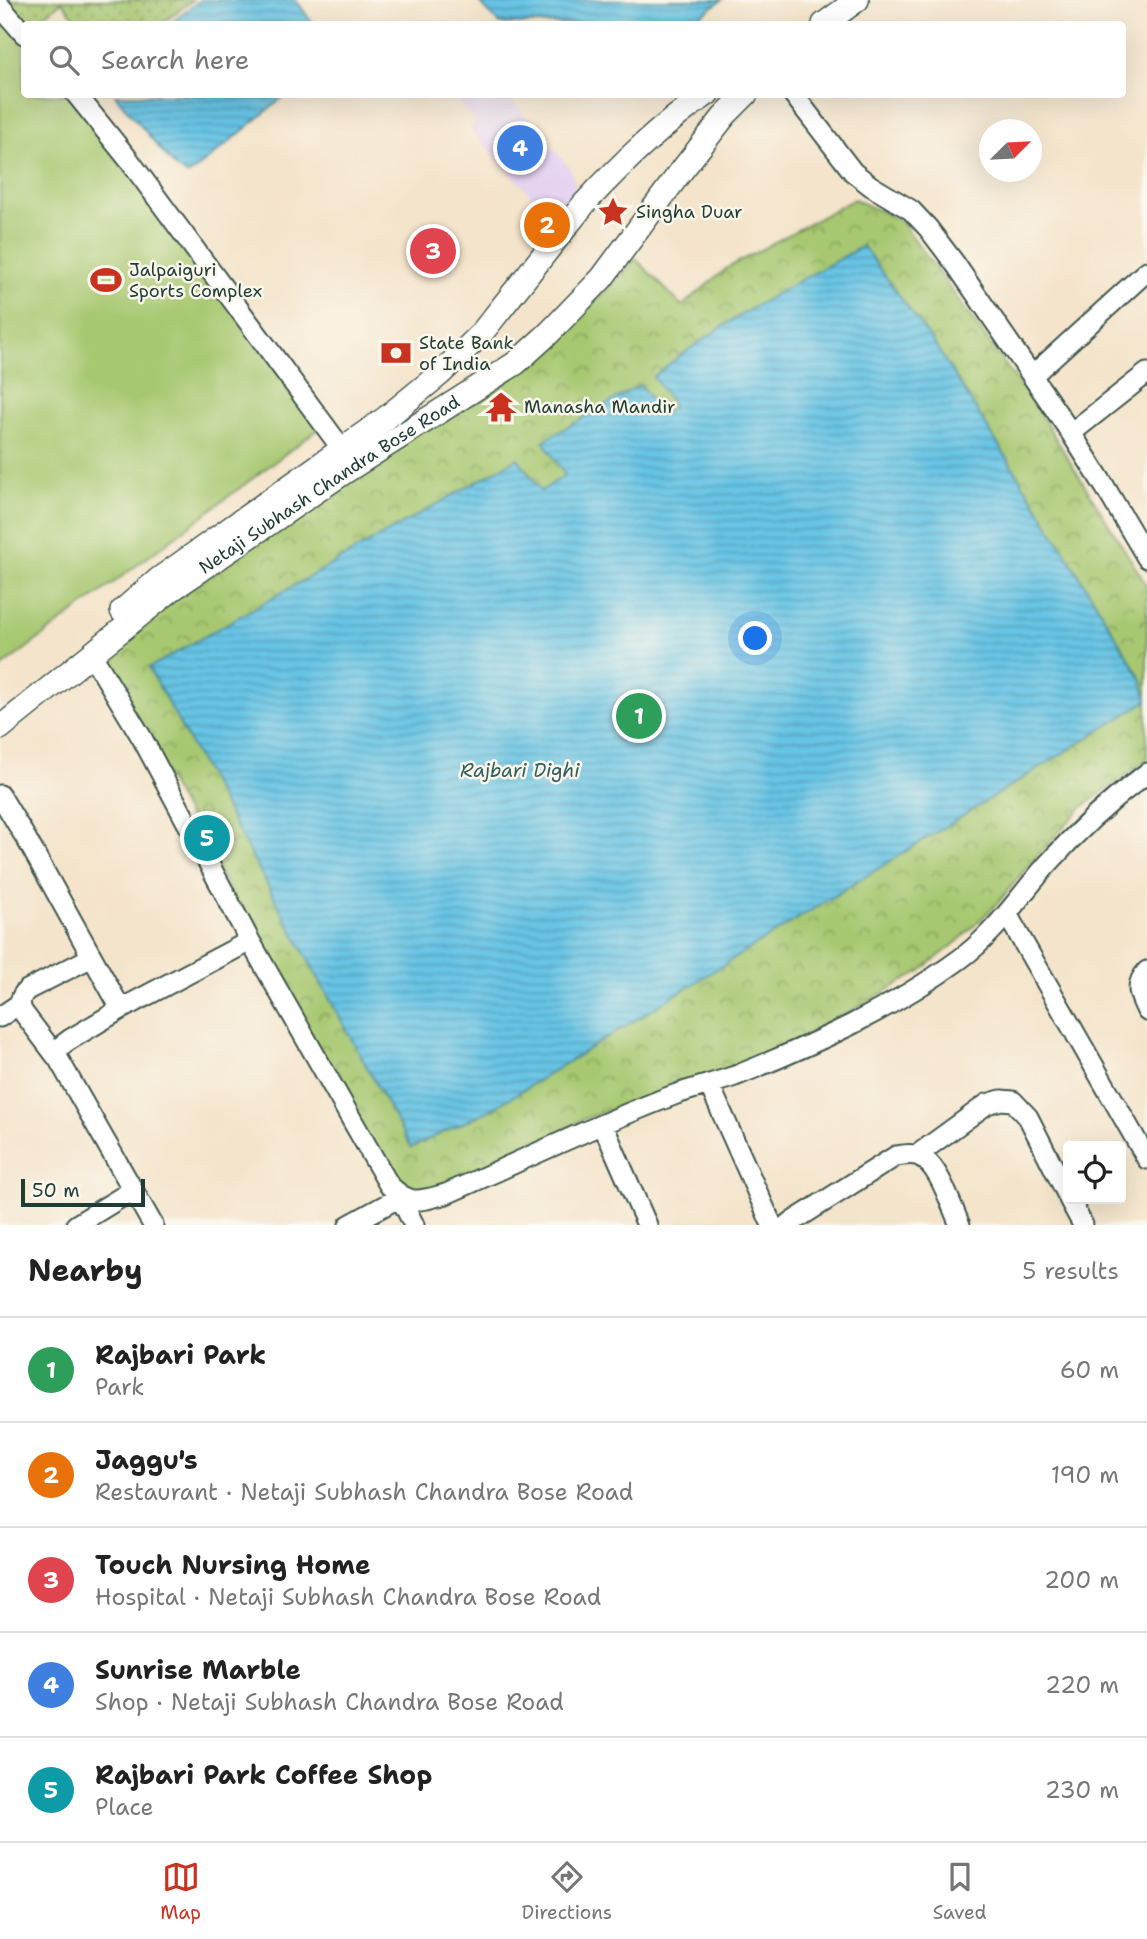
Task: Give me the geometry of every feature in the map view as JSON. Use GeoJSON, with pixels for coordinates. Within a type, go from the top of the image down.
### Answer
{"type":"FeatureCollection","features":[{"type":"Feature","properties":{"kind":"street"},"geometry":{"type":"LineString","coordinates":[[828,21],[856,0]]}},
{"type":"Feature","properties":{"kind":"street"},"geometry":{"type":"LineString","coordinates":[[0,6],[21,30]]}},
{"type":"Feature","properties":{"kind":"street"},"geometry":{"type":"LineString","coordinates":[[79,98],[129,160],[342,449]]}},
{"type":"Feature","properties":{"kind":"street","name":"Netaji Subhash Chandra Bose Road"},"geometry":{"type":"LineString","coordinates":[[0,728],[88,649],[159,579],[386,418],[441,373],[480,335],[601,186],[640,147],[701,98]]}},
{"type":"Feature","properties":{"kind":"street","name":"Netaji Subhash Chandra Bose Road"},"geometry":{"type":"LineString","coordinates":[[0,710],[346,471],[429,421],[516,363],[602,278],[678,174],[742,98]]}},
{"type":"Feature","properties":{"kind":"street"},"geometry":{"type":"LineString","coordinates":[[796,98],[853,172],[911,210],[928,228],[1071,433],[1147,558]]}},
{"type":"Feature","properties":{"kind":"street"},"geometry":{"type":"LineString","coordinates":[[1032,376],[1147,271]]}},
{"type":"Feature","properties":{"kind":"street"},"geometry":{"type":"LineString","coordinates":[[1071,433],[1147,373]]}},
{"type":"Feature","properties":{"kind":"street"},"geometry":{"type":"LineString","coordinates":[[88,649],[142,738],[250,941],[414,1225]]}},
{"type":"Feature","properties":{"kind":"street"},"geometry":{"type":"LineString","coordinates":[[349,1225],[400,1197],[419,1201],[446,1194],[675,1095],[732,1077],[770,1061],[904,998],[970,952],[1007,914],[1049,863],[1102,810],[1147,773]]}},
{"type":"Feature","properties":{"kind":"street"},"geometry":{"type":"LineString","coordinates":[[0,795],[121,1009]]}},
{"type":"Feature","properties":{"kind":"street"},"geometry":{"type":"LineString","coordinates":[[1007,914],[1147,1159]]}},
{"type":"Feature","properties":{"kind":"street"},"geometry":{"type":"LineString","coordinates":[[59,1060],[57,1052],[69,1040],[121,1009],[250,941]]}},
{"type":"Feature","properties":{"kind":"street"},"geometry":{"type":"LineString","coordinates":[[92,957],[27,990],[21,996],[19,1004],[59,1060],[153,1225]]}},
{"type":"Feature","properties":{"kind":"street"},"geometry":{"type":"LineString","coordinates":[[1147,971],[1139,983],[1138,991],[1147,1010]]}},
{"type":"Feature","properties":{"kind":"street"},"geometry":{"type":"LineString","coordinates":[[0,1017],[19,1004]]}},
{"type":"Feature","properties":{"kind":"street"},"geometry":{"type":"LineString","coordinates":[[709,1084],[772,1225]]}},
{"type":"Feature","properties":{"kind":"street"},"geometry":{"type":"LineString","coordinates":[[787,1225],[896,1156],[917,1155],[987,1104],[1001,1100],[1013,1101],[1028,1116],[1063,1186]]}},
{"type":"Feature","properties":{"kind":"street"},"geometry":{"type":"LineString","coordinates":[[603,1125],[647,1225]]}},
{"type":"Feature","properties":{"kind":"street"},"geometry":{"type":"LineString","coordinates":[[917,1155],[927,1161],[937,1174],[960,1225]]}},
{"type":"Feature","properties":{"kind":"street"},"geometry":{"type":"LineString","coordinates":[[76,1225],[134,1190]]}},
{"type":"Feature","properties":{"kind":"street"},"geometry":{"type":"LineString","coordinates":[[1072,1204],[1083,1225]]}},
{"type":"Feature","properties":{"kind":"shaded area"},"geometry":{"type":"Polygon","coordinates":[[[460,98],[510,98],[570,168],[575,184],[574,200],[554,220],[470,129],[477,122],[459,103],[460,98]]]}},
{"type":"Feature","properties":{"kind":"green space"},"geometry":{"type":"Polygon","coordinates":[[[7,0],[193,0],[165,21],[78,21],[62,2],[37,21],[27,21],[7,0]]]}},
{"type":"Feature","properties":{"kind":"green space","name":"Jalpaiguri Sports Complex"},"geometry":{"type":"Polygon","coordinates":[[[0,11],[21,37],[21,98],[73,98],[321,427],[0,668],[0,11]]]}},
{"type":"Feature","properties":{"kind":"green space","name":"Rajbari Dighi"},"geometry":{"type":"Polygon","coordinates":[[[854,199],[901,221],[1038,410],[1147,586],[1147,760],[1082,807],[997,904],[958,941],[919,972],[830,1023],[749,1064],[586,1118],[504,1161],[430,1191],[404,1188],[380,1164],[105,665],[106,655],[174,601],[590,306],[636,259],[682,306],[727,268],[854,199]]]}},
{"type":"Feature","properties":{"kind":"water"},"geometry":{"type":"Polygon","coordinates":[[[200,0],[296,0],[311,21],[174,21],[200,0]]]}},
{"type":"Feature","properties":{"kind":"water"},"geometry":{"type":"Polygon","coordinates":[[[477,0],[722,0],[693,21],[497,21],[477,0]]]}},
{"type":"Feature","properties":{"kind":"water"},"geometry":{"type":"Polygon","coordinates":[[[118,98],[282,98],[194,171],[187,175],[176,168],[118,98]]]}},
{"type":"Feature","properties":{"kind":"water","name":"Rajbari Dighi"},"geometry":{"type":"Polygon","coordinates":[[[863,246],[934,343],[1038,507],[1142,680],[1147,701],[494,1108],[411,1148],[149,668],[518,458],[541,491],[565,475],[543,441],[640,385],[663,414],[674,406],[653,377],[728,323],[863,246]]]}},
{"type":"Feature","properties":{"kind":"place","name":"Sunrise Marble"},"geometry":{"type":"Point","coordinates":[520,148]}},
{"type":"Feature","properties":{"kind":"place","name":"Singha Duar"},"geometry":{"type":"Point","coordinates":[613,212]}},
{"type":"Feature","properties":{"kind":"place","name":"Jaggu's"},"geometry":{"type":"Point","coordinates":[547,225]}},
{"type":"Feature","properties":{"kind":"place","name":"Touch Nursing Home"},"geometry":{"type":"Point","coordinates":[433,251]}},
{"type":"Feature","properties":{"kind":"place","name":"Jalpaiguri Sports Complex"},"geometry":{"type":"Point","coordinates":[106,280]}},
{"type":"Feature","properties":{"kind":"place","name":"State Bank of India"},"geometry":{"type":"Point","coordinates":[396,353]}},
{"type":"Feature","properties":{"kind":"place","name":"Manasha Mandir"},"geometry":{"type":"Point","coordinates":[501,407]}},
{"type":"Feature","properties":{"kind":"place","name":"Rajbari Park"},"geometry":{"type":"Point","coordinates":[639,716]}},
{"type":"Feature","properties":{"kind":"place","name":"Rajbari Park Coffee Shop"},"geometry":{"type":"Point","coordinates":[207,838]}}]}
